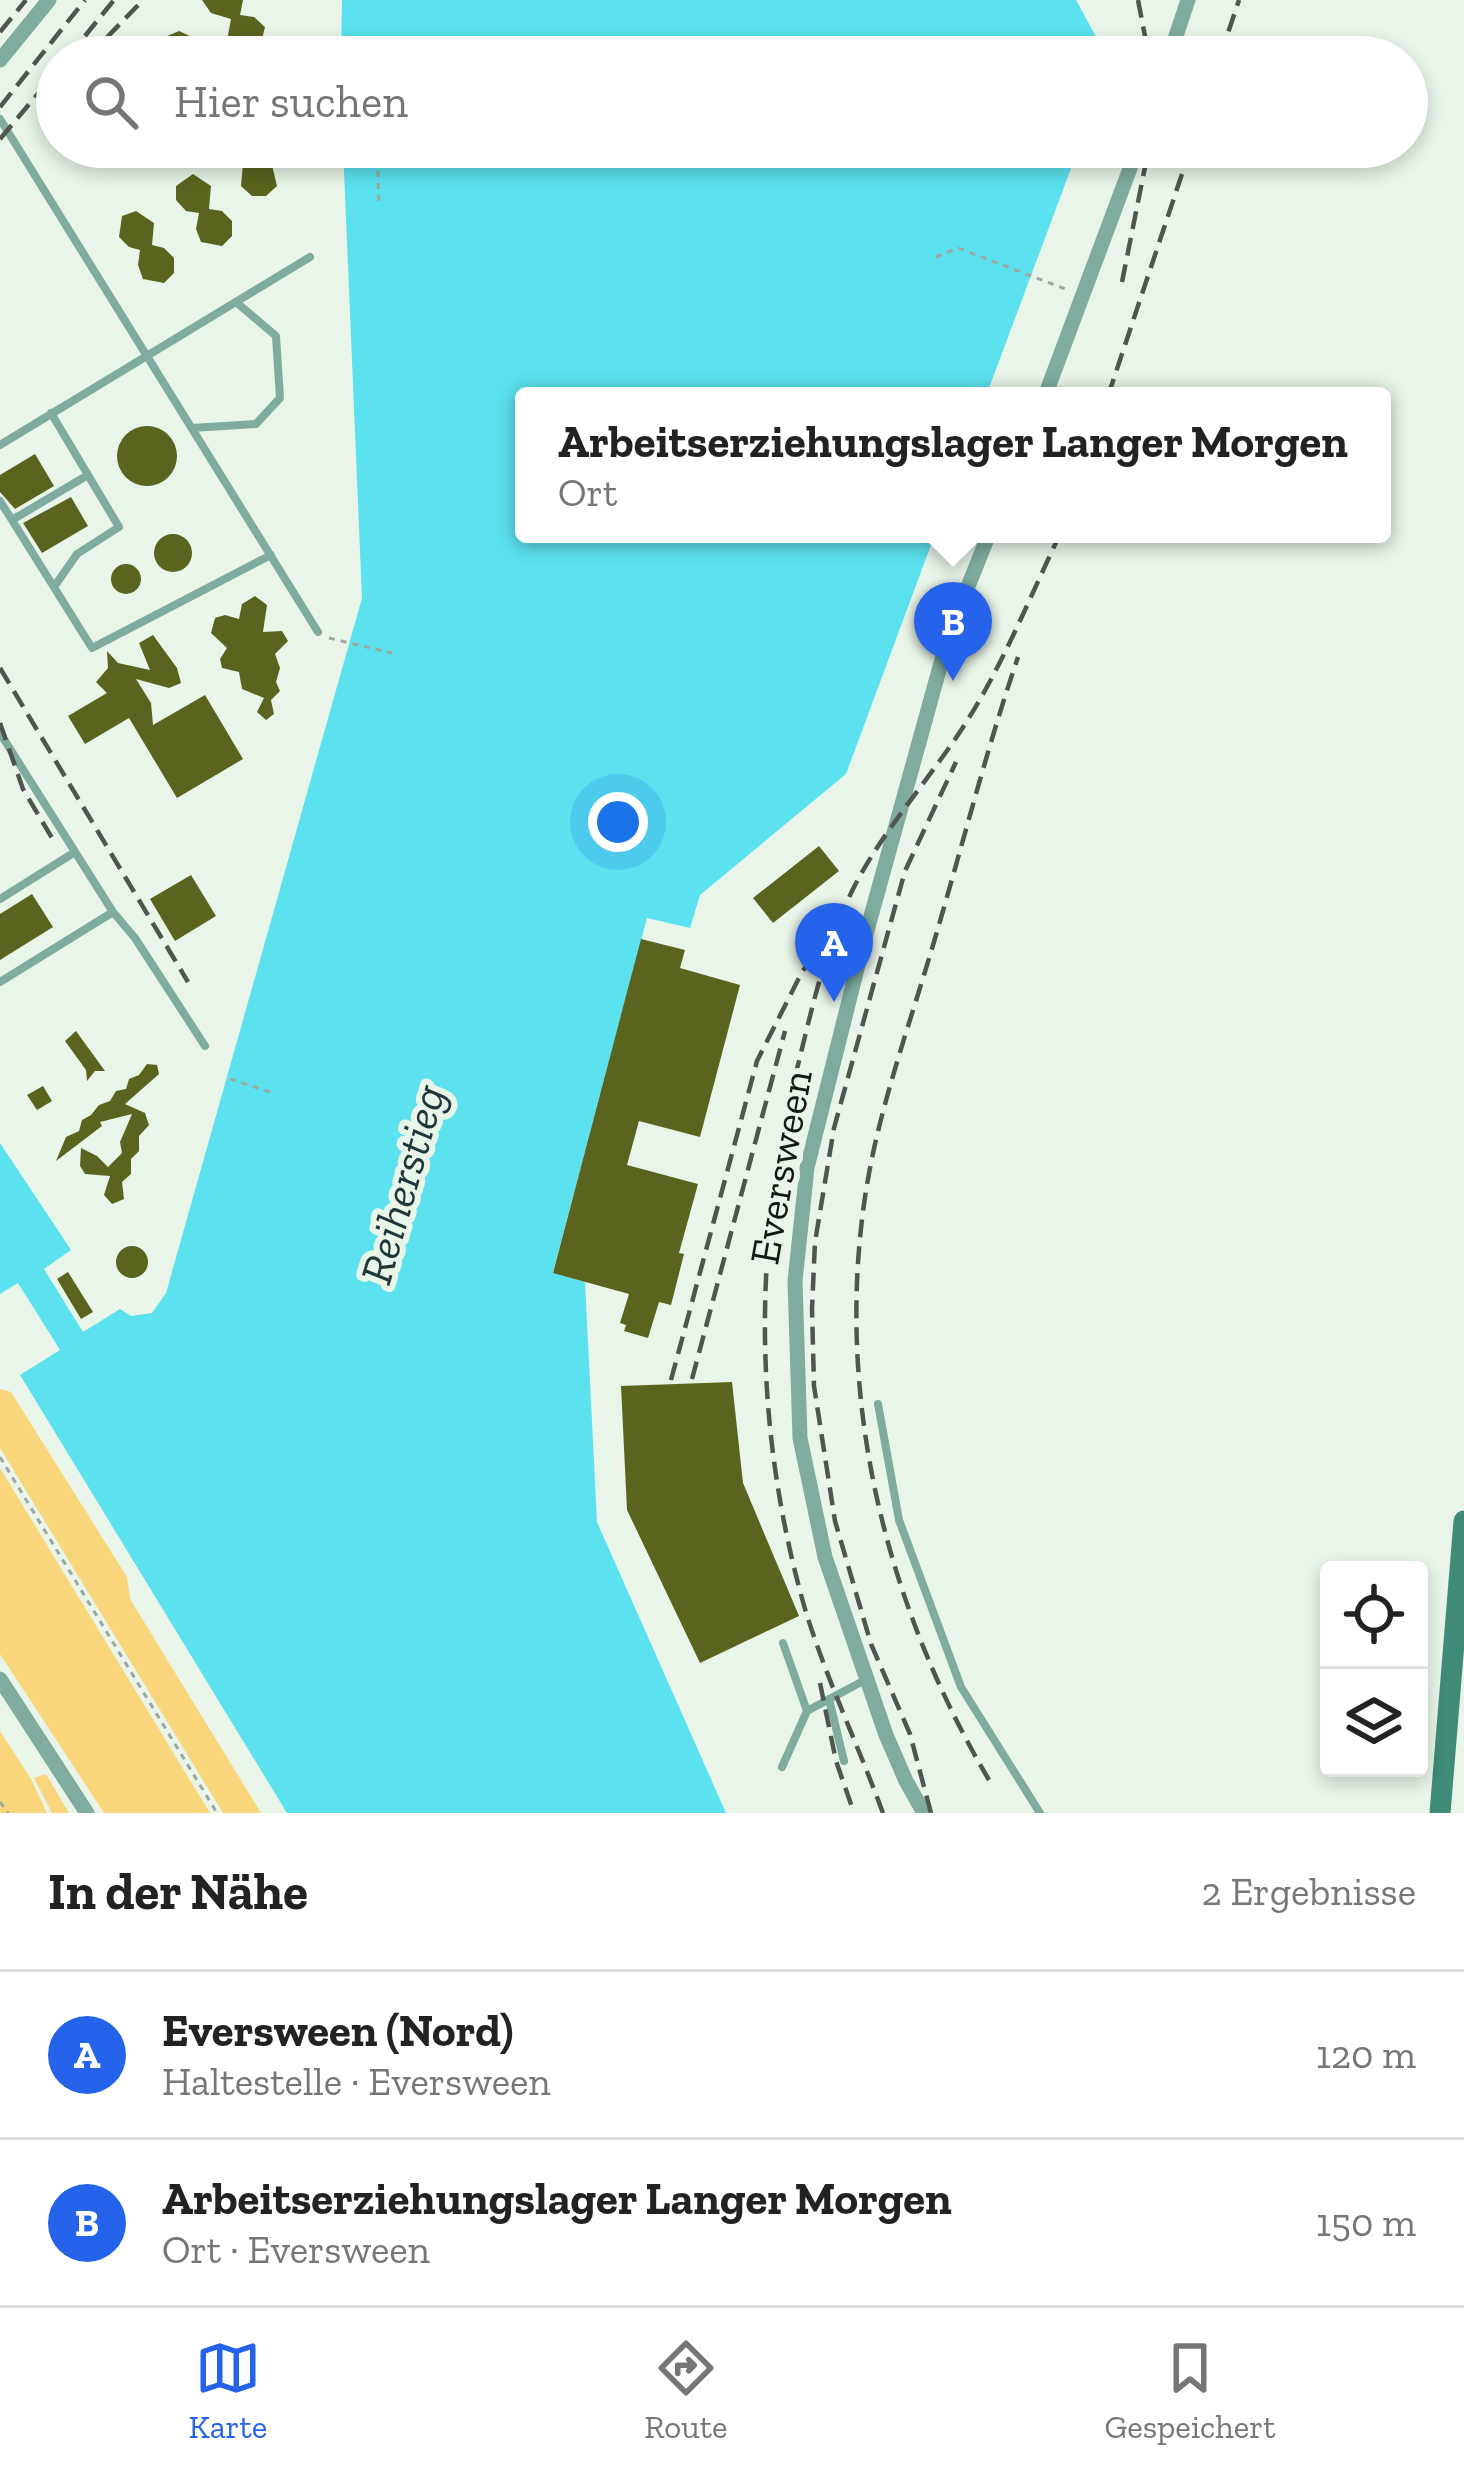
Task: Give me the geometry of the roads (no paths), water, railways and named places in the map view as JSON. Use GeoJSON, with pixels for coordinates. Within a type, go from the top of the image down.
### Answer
{"type":"FeatureCollection","features":[{"type":"Feature","properties":{"kind":"main road"},"geometry":{"type":"LineString","coordinates":[[1440,1813],[1464,1521]]}},
{"type":"Feature","properties":{"kind":"street"},"geometry":{"type":"LineString","coordinates":[[0,61],[49,0]]}},
{"type":"Feature","properties":{"kind":"street"},"geometry":{"type":"LineString","coordinates":[[1176,36],[1188,0]]}},
{"type":"Feature","properties":{"kind":"street"},"geometry":{"type":"LineString","coordinates":[[1049,387],[1131,168]]}},
{"type":"Feature","properties":{"kind":"street","name":"Eversween"},"geometry":{"type":"LineString","coordinates":[[924,1813],[906,1781],[831,1580],[800,1438],[795,1353],[798,1230],[807,1168],[875,901],[949,634],[985,543]]}},
{"type":"Feature","properties":{"kind":"street"},"geometry":{"type":"LineString","coordinates":[[0,1679],[87,1813]]}},
{"type":"Feature","properties":{"kind":"lane"},"geometry":{"type":"LineString","coordinates":[[0,119],[318,632]]}},
{"type":"Feature","properties":{"kind":"lane"},"geometry":{"type":"LineString","coordinates":[[0,445],[310,256]]}},
{"type":"Feature","properties":{"kind":"lane"},"geometry":{"type":"LineString","coordinates":[[192,428],[256,424],[280,398],[276,336],[236,302]]}},
{"type":"Feature","properties":{"kind":"lane"},"geometry":{"type":"LineString","coordinates":[[51,413],[119,527],[77,554],[54,586]]}},
{"type":"Feature","properties":{"kind":"lane"},"geometry":{"type":"LineString","coordinates":[[12,520],[88,475]]}},
{"type":"Feature","properties":{"kind":"lane"},"geometry":{"type":"LineString","coordinates":[[0,501],[92,648],[271,555]]}},
{"type":"Feature","properties":{"kind":"lane"},"geometry":{"type":"LineString","coordinates":[[0,734],[205,1046]]}},
{"type":"Feature","properties":{"kind":"lane"},"geometry":{"type":"LineString","coordinates":[[0,899],[75,852]]}},
{"type":"Feature","properties":{"kind":"lane"},"geometry":{"type":"LineString","coordinates":[[0,982],[113,912]]}},
{"type":"Feature","properties":{"kind":"lane"},"geometry":{"type":"LineString","coordinates":[[878,1404],[899,1520],[961,1687],[1040,1813]]}},
{"type":"Feature","properties":{"kind":"lane"},"geometry":{"type":"LineString","coordinates":[[783,1643],[807,1711]]}},
{"type":"Feature","properties":{"kind":"lane"},"geometry":{"type":"LineString","coordinates":[[782,1767],[807,1711],[867,1680]]}},
{"type":"Feature","properties":{"kind":"lane"},"geometry":{"type":"LineString","coordinates":[[829,1699],[844,1762]]}},
{"type":"Feature","properties":{"kind":"water"},"geometry":{"type":"Polygon","coordinates":[[[342,0],[1076,0],[1096,36],[341,36],[342,0]]]}},
{"type":"Feature","properties":{"kind":"water","name":"Reiherstieg"},"geometry":{"type":"Polygon","coordinates":[[[344,168],[1071,168],[989,387],[515,387],[515,543],[932,543],[846,774],[700,895],[690,928],[647,918],[553,1272],[585,1282],[597,1522],[726,1813],[287,1813],[20,1375],[60,1350],[18,1283],[0,1294],[0,1143],[71,1250],[44,1269],[83,1332],[120,1309],[131,1316],[152,1313],[166,1293],[362,598],[344,168]]]}},
{"type":"Feature","properties":{"kind":"railway"},"geometry":{"type":"LineString","coordinates":[[0,32],[26,0]]}},
{"type":"Feature","properties":{"kind":"railway"},"geometry":{"type":"LineString","coordinates":[[56,36],[85,0]]}},
{"type":"Feature","properties":{"kind":"railway"},"geometry":{"type":"LineString","coordinates":[[85,36],[114,0]]}},
{"type":"Feature","properties":{"kind":"railway"},"geometry":{"type":"LineString","coordinates":[[108,36],[143,0]]}},
{"type":"Feature","properties":{"kind":"railway"},"geometry":{"type":"LineString","coordinates":[[1138,0],[1145,36]]}},
{"type":"Feature","properties":{"kind":"railway"},"geometry":{"type":"LineString","coordinates":[[1227,36],[1239,0]]}},
{"type":"Feature","properties":{"kind":"railway"},"geometry":{"type":"LineString","coordinates":[[0,107],[36,62]]}},
{"type":"Feature","properties":{"kind":"railway"},"geometry":{"type":"LineString","coordinates":[[0,139],[36,96]]}},
{"type":"Feature","properties":{"kind":"railway"},"geometry":{"type":"LineString","coordinates":[[1122,282],[1145,168]]}},
{"type":"Feature","properties":{"kind":"railway"},"geometry":{"type":"LineString","coordinates":[[1111,387],[1184,168]]}},
{"type":"Feature","properties":{"kind":"railway"},"geometry":{"type":"LineString","coordinates":[[883,1813],[805,1609],[788,1542],[768,1407],[766,1272],[772,1204],[803,1046],[844,909],[880,844],[980,699],[1056,543]]}},
{"type":"Feature","properties":{"kind":"railway"},"geometry":{"type":"LineString","coordinates":[[989,1780],[917,1631],[891,1553],[860,1391],[856,1309],[861,1226],[881,1118],[1018,657]]}},
{"type":"Feature","properties":{"kind":"railway"},"geometry":{"type":"LineString","coordinates":[[0,668],[188,982]]}},
{"type":"Feature","properties":{"kind":"railway"},"geometry":{"type":"LineString","coordinates":[[0,723],[23,789],[55,843]]}},
{"type":"Feature","properties":{"kind":"railway"},"geometry":{"type":"LineString","coordinates":[[931,1813],[910,1734],[871,1644],[835,1521],[814,1386],[812,1309],[815,1242],[834,1128],[905,871],[956,762]]}},
{"type":"Feature","properties":{"kind":"railway"},"geometry":{"type":"LineString","coordinates":[[671,1380],[757,1061],[802,972],[824,941]]}},
{"type":"Feature","properties":{"kind":"railway"},"geometry":{"type":"LineString","coordinates":[[692,1379],[785,1031]]}},
{"type":"Feature","properties":{"kind":"railway"},"geometry":{"type":"LineString","coordinates":[[820,1683],[836,1761],[854,1813]]}},
{"type":"Feature","properties":{"kind":"place","name":"Arbeitserziehungslager Langer Morgen"},"geometry":{"type":"Point","coordinates":[953,681]}},
{"type":"Feature","properties":{"kind":"place","name":"Eversween (Nord)"},"geometry":{"type":"Point","coordinates":[834,1002]}}]}
